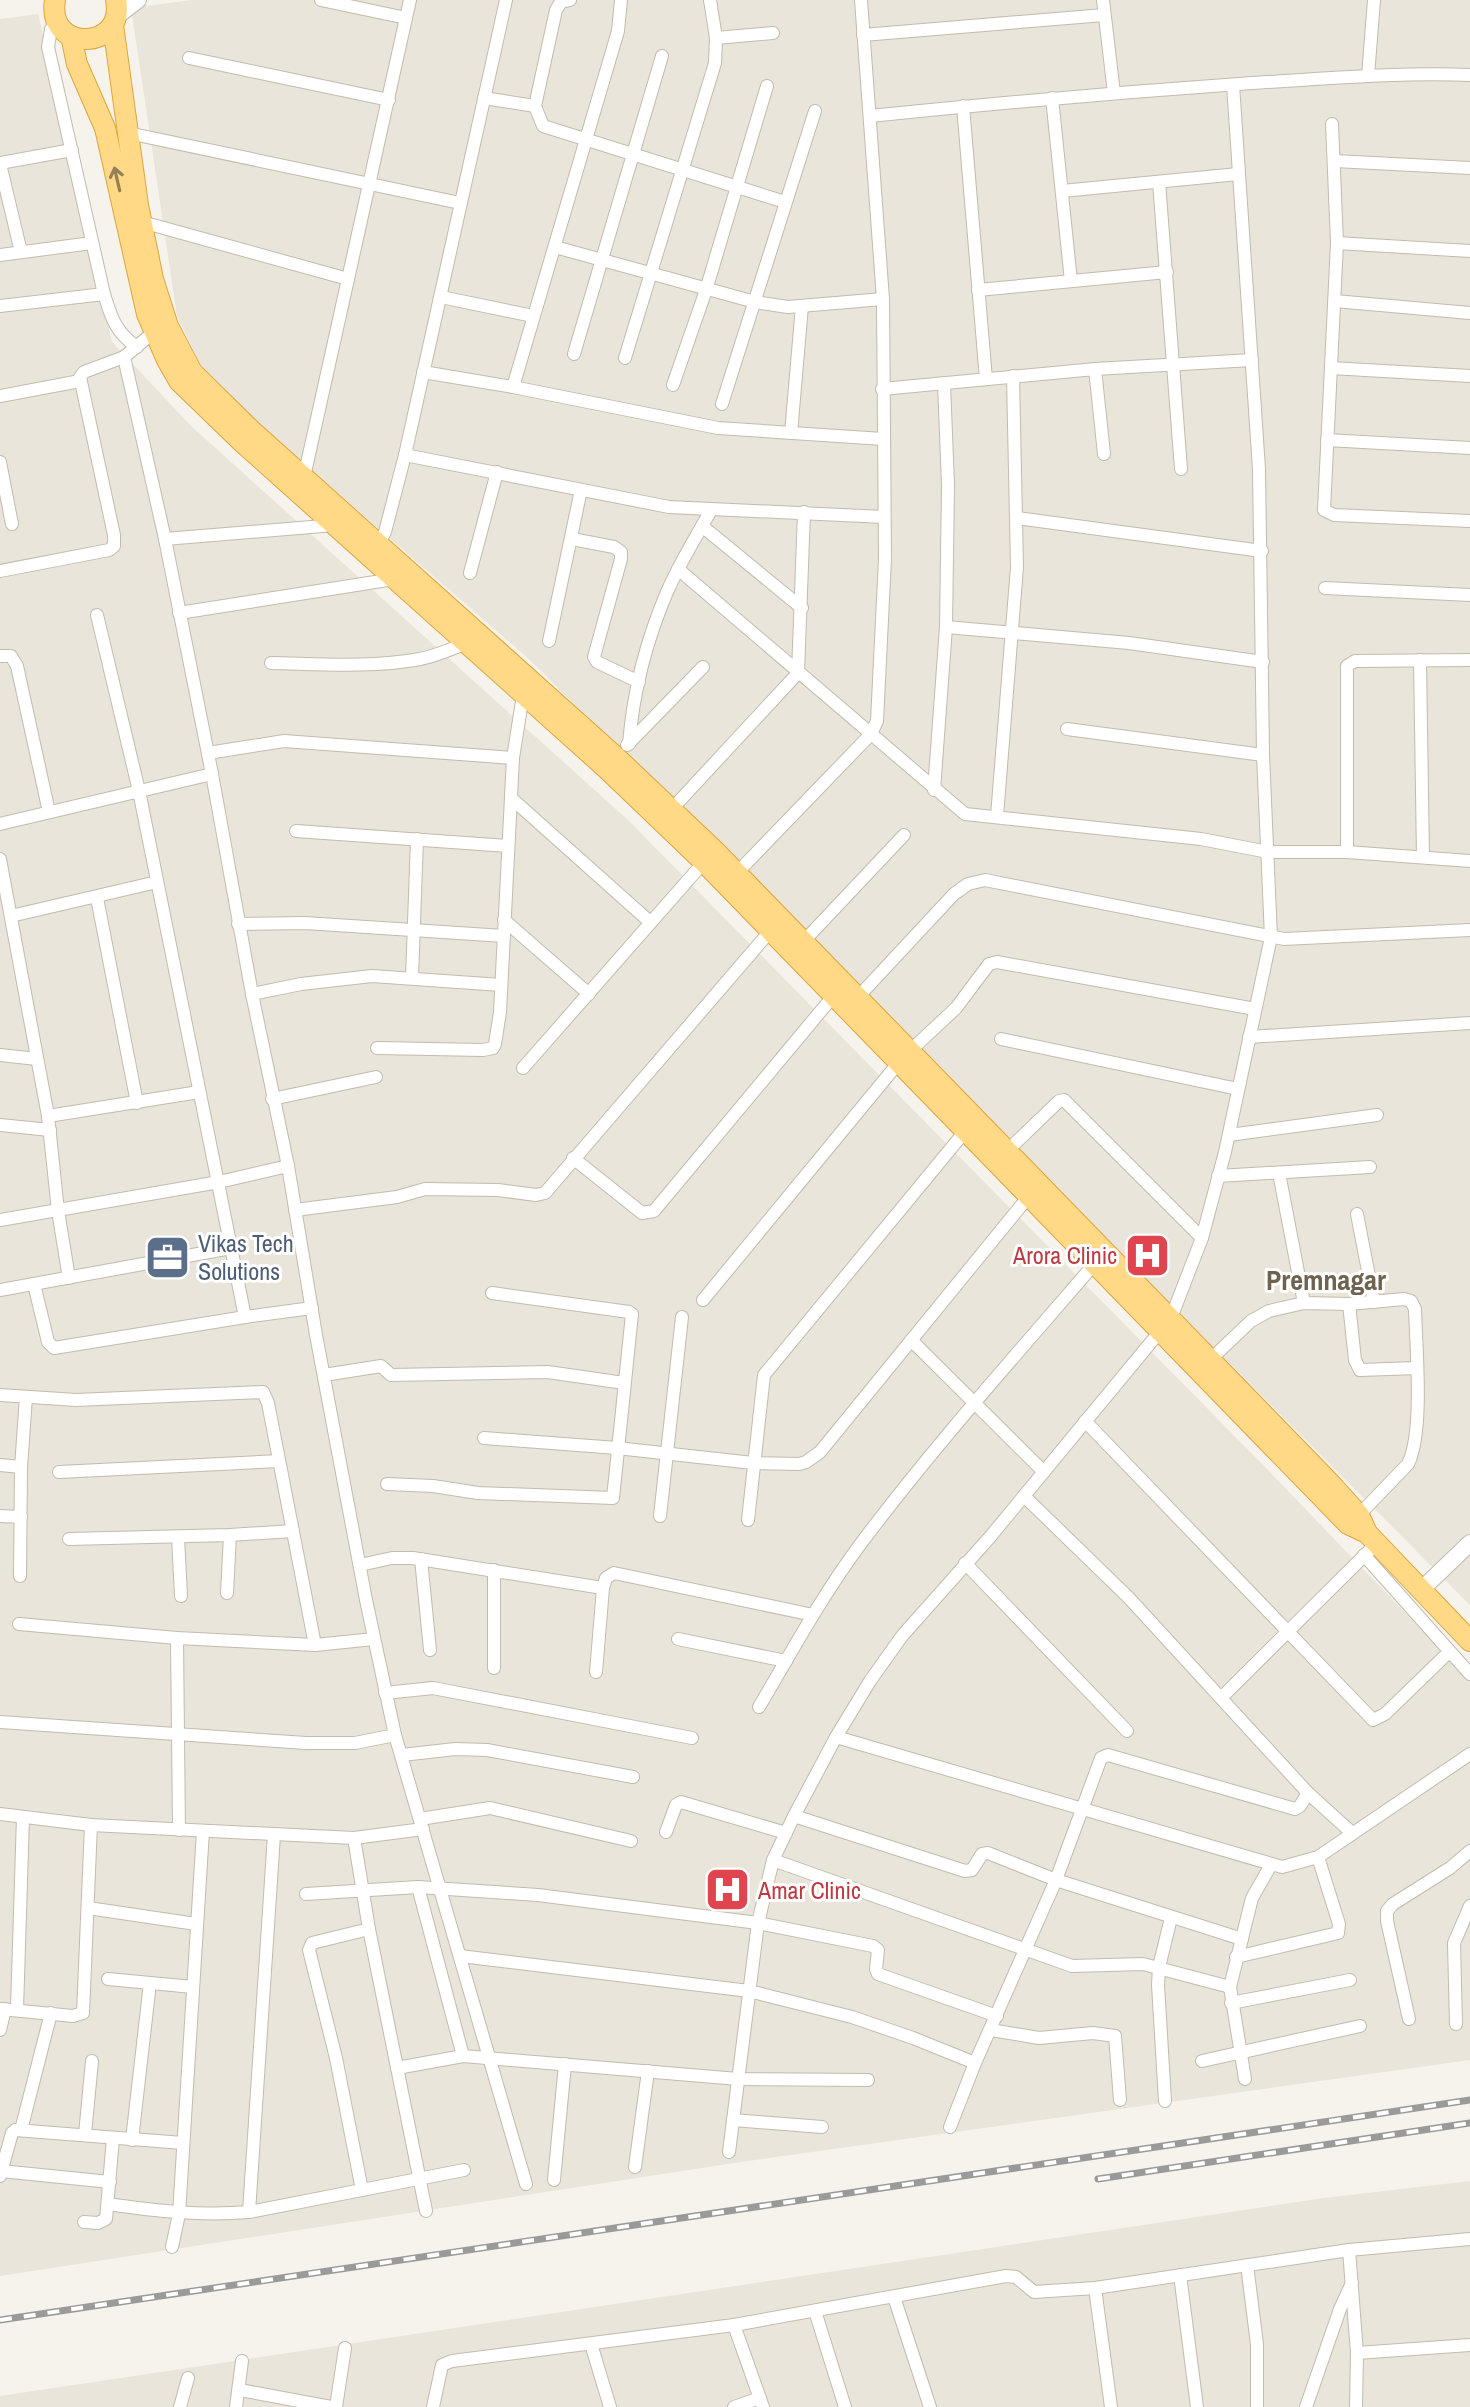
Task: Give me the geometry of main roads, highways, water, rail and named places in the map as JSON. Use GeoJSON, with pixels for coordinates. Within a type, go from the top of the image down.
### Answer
{"type":"FeatureCollection","features":[{"type":"Feature","properties":{"kind":"highway"},"geometry":{"type":"LineString","coordinates":[[55,0],[77,64],[105,128],[138,283],[154,332],[167,360],[192,396],[335,525],[374,551],[623,751],[772,929],[835,994],[906,1055],[1007,1151],[1363,1534],[1470,1641]]}},
{"type":"Feature","properties":{"kind":"highway"},"geometry":{"type":"LineString","coordinates":[[64,30],[90,40],[107,32],[115,14]]}},
{"type":"Feature","properties":{"kind":"highway"},"geometry":{"type":"LineString","coordinates":[[115,14],[128,133],[142,222],[161,309],[192,372],[304,477],[374,551],[394,579],[704,862],[732,878],[804,941],[859,996],[967,1129],[1029,1196],[1096,1262],[1210,1360],[1363,1534]]}},
{"type":"Feature","properties":{"kind":"railway"},"geometry":{"type":"LineString","coordinates":[[0,2320],[1470,2100]]}},
{"type":"Feature","properties":{"kind":"railway"},"geometry":{"type":"LineString","coordinates":[[1098,2179],[1470,2123]]}},
{"type":"Feature","properties":{"kind":"place","name":"Arora Clinic"},"geometry":{"type":"Point","coordinates":[1148,1255]}},
{"type":"Feature","properties":{"kind":"place","name":"Vikas Tech Solutions"},"geometry":{"type":"Point","coordinates":[167,1257]}},
{"type":"Feature","properties":{"kind":"place","name":"Amar Clinic"},"geometry":{"type":"Point","coordinates":[727,1890]}},
{"type":"Feature","properties":{"kind":"district","name":"Premnagar"},"geometry":{"type":"Point","coordinates":[1326,1280]}}]}
